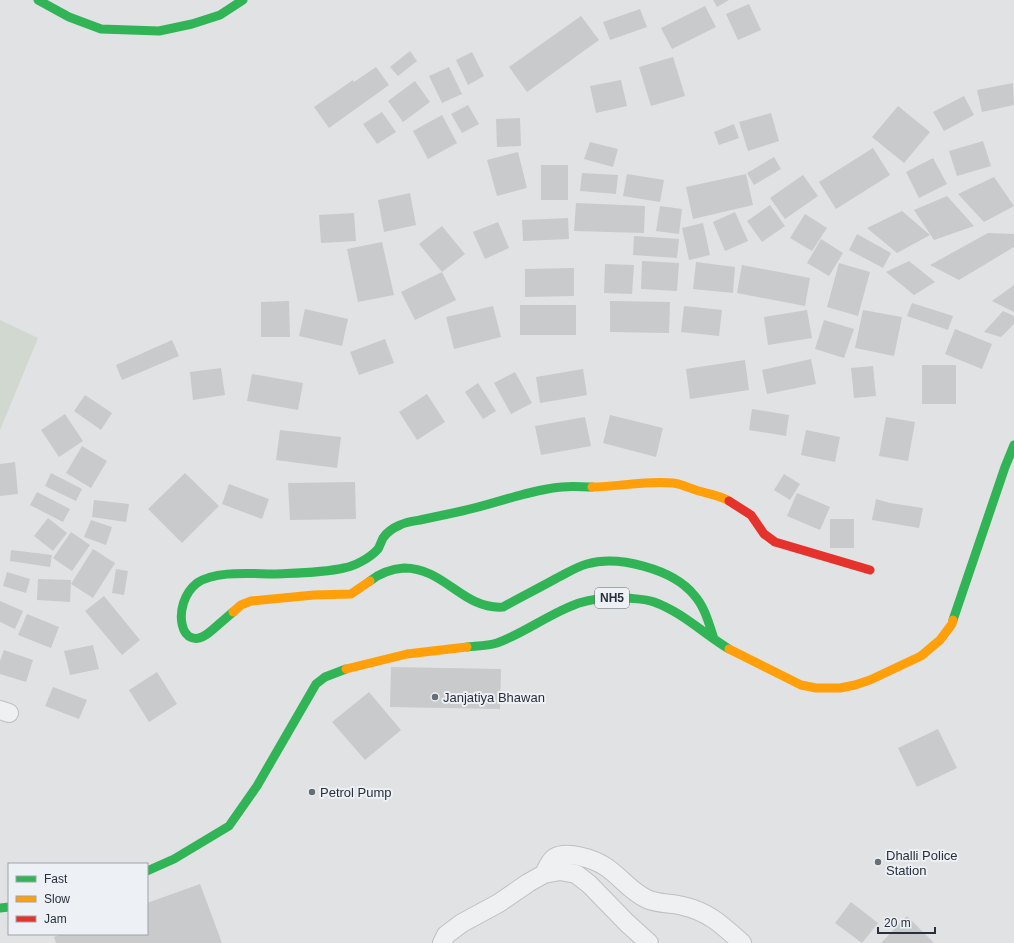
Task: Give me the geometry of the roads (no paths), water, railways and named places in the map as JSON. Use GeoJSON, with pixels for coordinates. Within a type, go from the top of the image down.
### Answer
{"type":"FeatureCollection","features":[{"type":"Feature","properties":{"kind":"main road"},"geometry":{"type":"LineString","coordinates":[[38,0],[69,17],[101,28],[159,31],[192,24],[220,15],[243,0]]}},
{"type":"Feature","properties":{"kind":"main road","name":"NH5"},"geometry":{"type":"LineString","coordinates":[[148,871],[174,860],[229,826],[258,786],[313,688],[325,677],[339,671],[382,659],[407,654],[495,644],[580,603],[597,599],[637,599],[653,602],[667,608],[733,651],[802,685],[812,687],[843,687],[863,683],[919,657],[932,650],[946,635],[952,624],[1005,467],[1014,445]]}},
{"type":"Feature","properties":{"kind":"main road"},"geometry":{"type":"LineString","coordinates":[[714,639],[703,608],[693,593],[678,581],[659,571],[614,560],[588,563],[498,608],[488,608],[466,597],[433,574],[421,570],[406,568],[388,570],[379,574],[351,594],[314,595],[246,602],[204,637],[199,639],[186,633],[180,624],[180,618],[183,601],[189,591],[198,582],[209,578],[243,574],[266,574],[344,568],[355,565],[368,557],[378,549],[386,535],[402,524],[466,510],[534,492],[562,487],[610,487],[652,482],[675,483],[723,497],[732,502],[750,515],[756,521],[764,534],[775,542],[870,570]]}},
{"type":"Feature","properties":{"kind":"street"},"geometry":{"type":"LineString","coordinates":[[544,874],[548,865],[554,858],[564,855],[577,856],[594,861],[606,867],[648,900],[683,906],[704,912],[742,943]]}},
{"type":"Feature","properties":{"kind":"street"},"geometry":{"type":"LineString","coordinates":[[442,943],[446,935],[462,923],[499,903],[544,874],[560,871],[576,874],[589,884],[649,943]]}},
{"type":"Feature","properties":{"kind":"place","name":"Janjatiya Bhawan"},"geometry":{"type":"Point","coordinates":[435,697]}},
{"type":"Feature","properties":{"kind":"place","name":"Petrol Pump"},"geometry":{"type":"Point","coordinates":[312,792]}},
{"type":"Feature","properties":{"kind":"place","name":"Dhalli Police Station"},"geometry":{"type":"Point","coordinates":[878,862]}}]}
